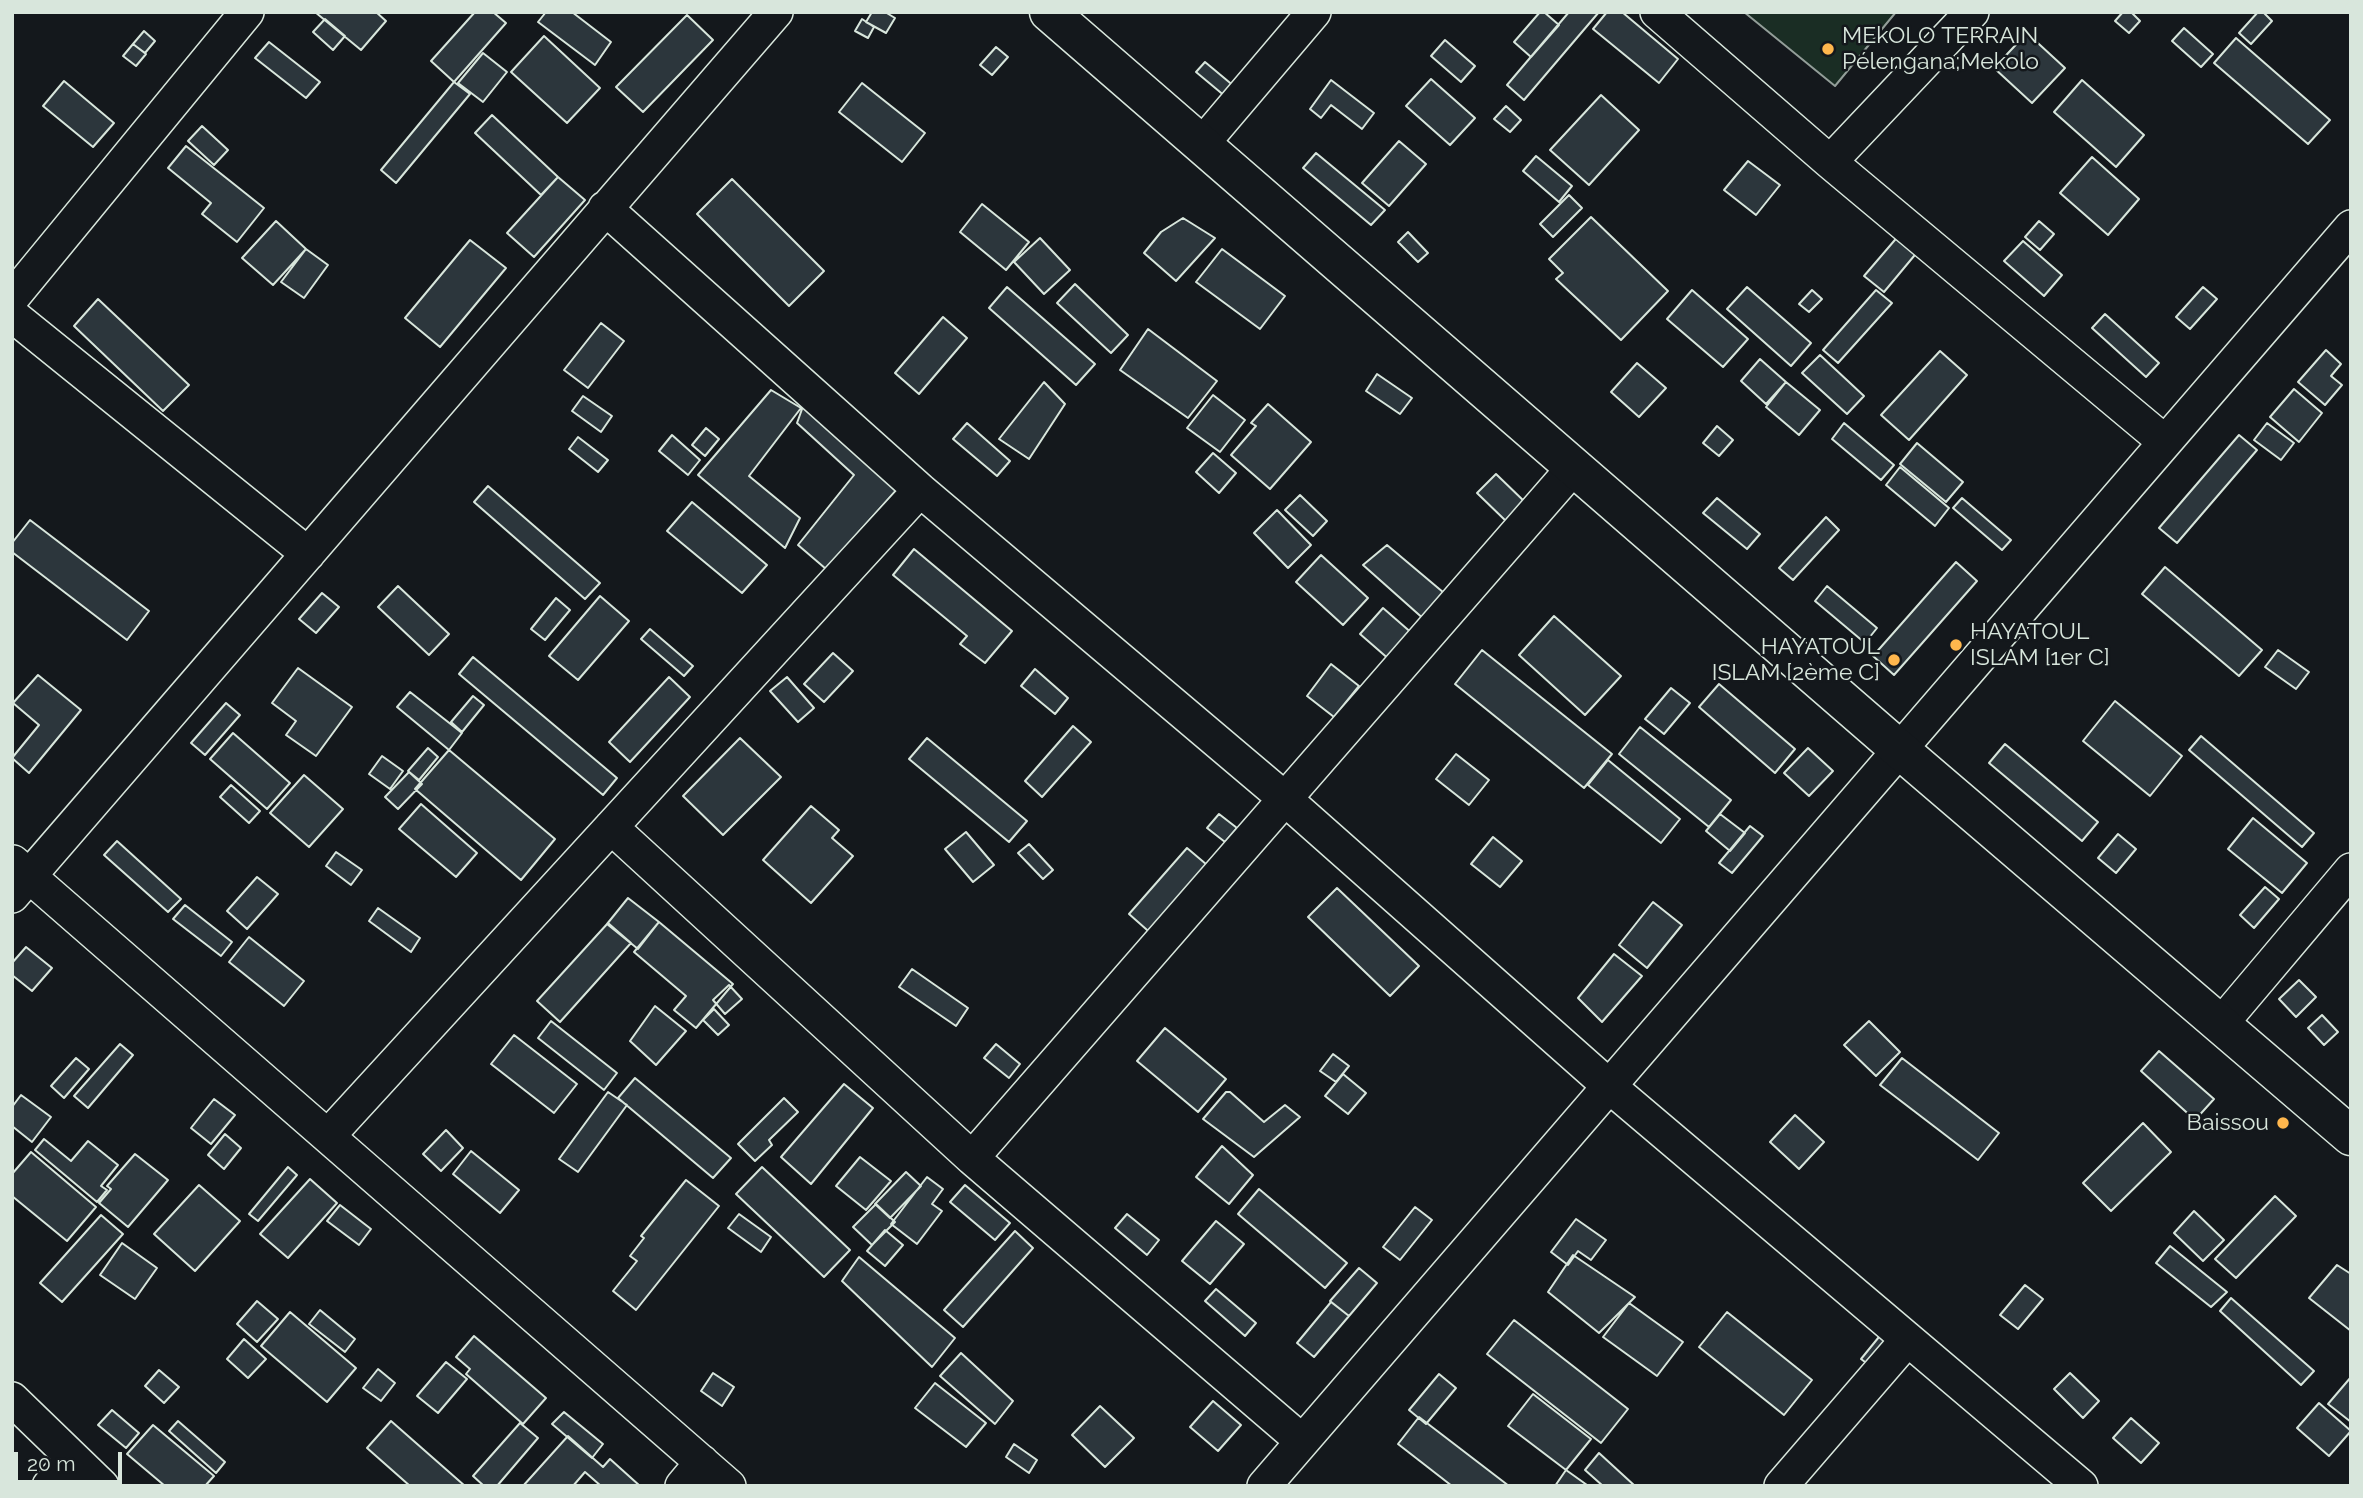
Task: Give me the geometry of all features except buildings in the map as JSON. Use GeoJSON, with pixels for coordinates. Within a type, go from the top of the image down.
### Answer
{"type":"FeatureCollection","features":[{"type":"Feature","properties":{"kind":"street"},"geometry":{"type":"LineString","coordinates":[[12,298],[247,12]]}},
{"type":"Feature","properties":{"kind":"street"},"geometry":{"type":"LineString","coordinates":[[729,1486],[692,1474],[328,1136],[18,878],[308,554],[776,12]]}},
{"type":"Feature","properties":{"kind":"street"},"geometry":{"type":"LineString","coordinates":[[1049,12],[1900,750],[2351,1136]]}},
{"type":"Feature","properties":{"kind":"street"},"geometry":{"type":"LineString","coordinates":[[1202,144],[1314,12]]}},
{"type":"Feature","properties":{"kind":"street"},"geometry":{"type":"LineString","coordinates":[[1657,12],[1830,162],[2165,442]]}},
{"type":"Feature","properties":{"kind":"street"},"geometry":{"type":"LineString","coordinates":[[1830,162],[1972,12]]}},
{"type":"Feature","properties":{"kind":"street"},"geometry":{"type":"LineString","coordinates":[[606,208],[920,490],[1284,799],[1609,1086],[2081,1486]]}},
{"type":"Feature","properties":{"kind":"street"},"geometry":{"type":"LineString","coordinates":[[1264,1486],[2351,227]]}},
{"type":"Feature","properties":{"kind":"street"},"geometry":{"type":"LineString","coordinates":[[12,315],[308,554]]}},
{"type":"Feature","properties":{"kind":"street"},"geometry":{"type":"LineString","coordinates":[[972,1158],[1575,466]]}},
{"type":"Feature","properties":{"kind":"street"},"geometry":{"type":"LineString","coordinates":[[328,1136],[920,490]]}},
{"type":"Feature","properties":{"kind":"street"},"geometry":{"type":"LineString","coordinates":[[611,827],[972,1158],[1303,1441]]}},
{"type":"Feature","properties":{"kind":"street"},"geometry":{"type":"LineString","coordinates":[[2221,1024],[2351,870]]}},
{"type":"Feature","properties":{"kind":"street"},"geometry":{"type":"LineString","coordinates":[[1781,1486],[1908,1340]]}},
{"type":"Feature","properties":{"kind":"street"},"geometry":{"type":"LineString","coordinates":[[12,1399],[102,1486]]}},
{"type":"Feature","properties":{"kind":"street"},"geometry":{"type":"LineString","coordinates":[[49,1486],[73,1458]]}},
{"type":"Feature","properties":{"kind":"green space","name":"MEkOLO TERRAIN Pélengana;Mekolo"},"geometry":{"type":"Polygon","coordinates":[[[1744,12],[1896,12],[1835,86],[1744,12]]]}},
{"type":"Feature","properties":{"kind":"place","name":"MEkOLO TERRAIN Pélengana;Mekolo"},"geometry":{"type":"Point","coordinates":[1828,49]}},
{"type":"Feature","properties":{"kind":"place","name":"HAYATOUL ISLAM [1er C]"},"geometry":{"type":"Point","coordinates":[1956,645]}},
{"type":"Feature","properties":{"kind":"place","name":"HAYATOUL ISLAM [2ème C]"},"geometry":{"type":"Point","coordinates":[1894,660]}},
{"type":"Feature","properties":{"kind":"place","name":"Baissou"},"geometry":{"type":"Point","coordinates":[2283,1123]}}]}
